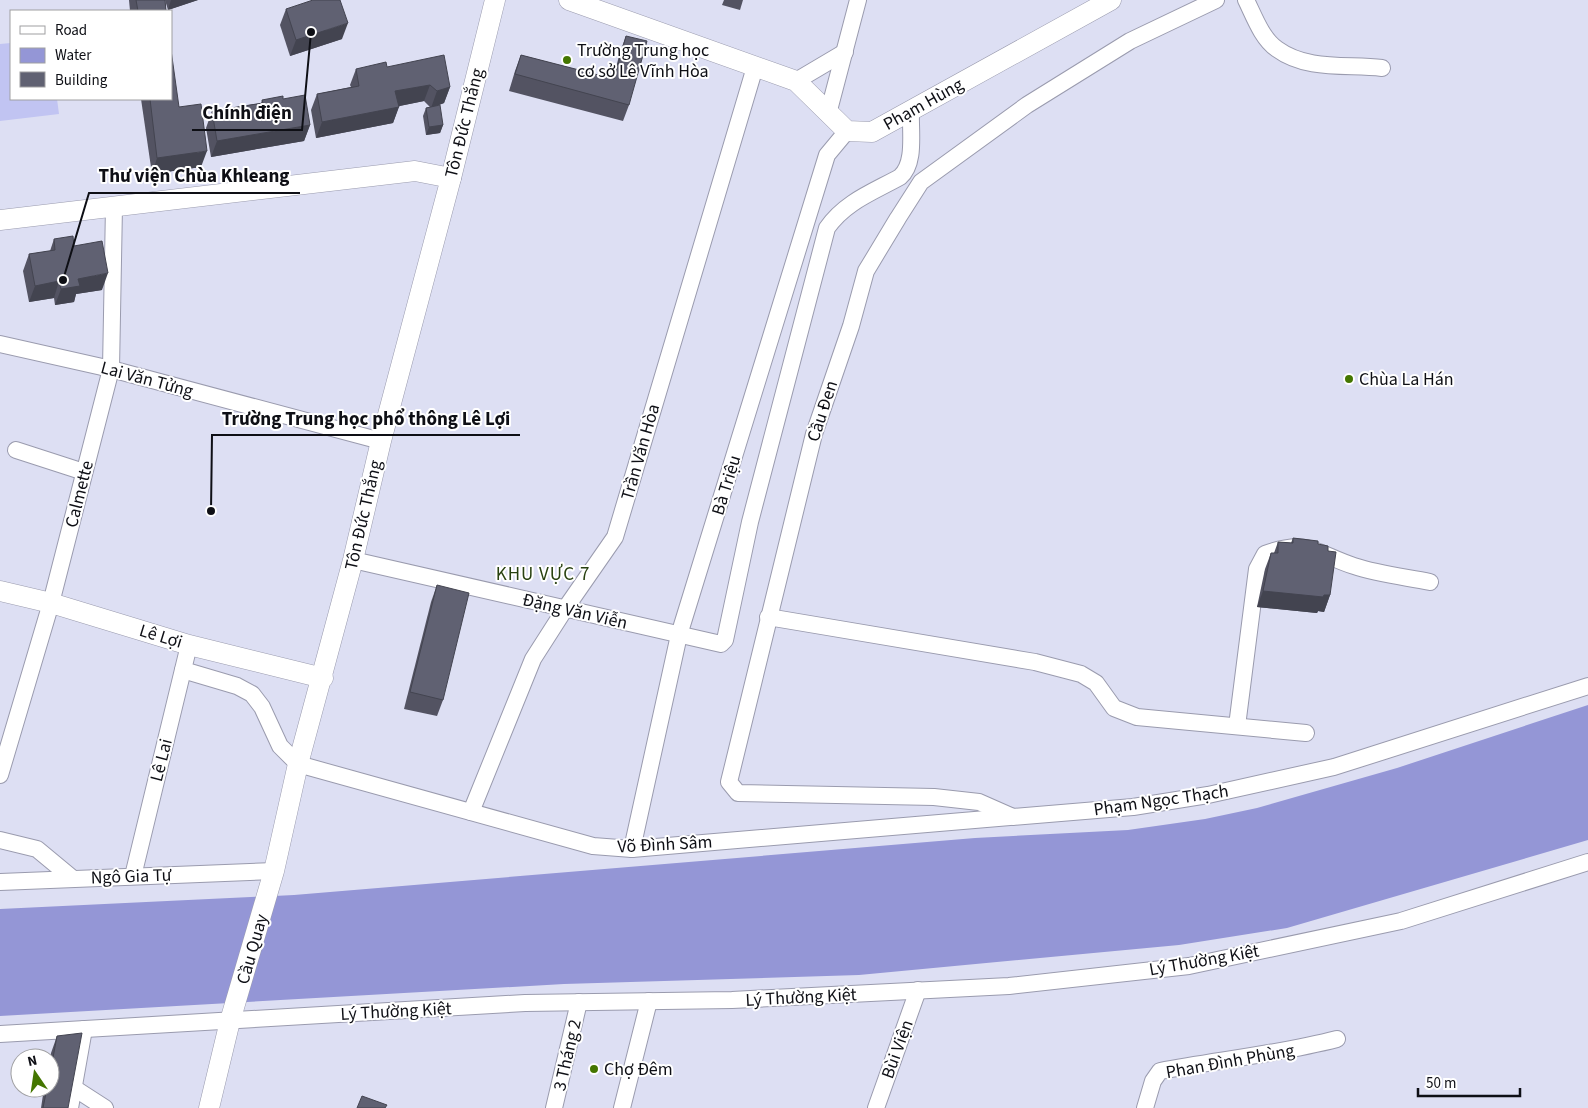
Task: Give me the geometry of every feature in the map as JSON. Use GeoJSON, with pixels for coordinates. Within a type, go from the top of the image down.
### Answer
{"type":"FeatureCollection","features":[{"type":"Feature","properties":{"kind":"main road","name":"Tôn Đức Thắng"},"geometry":{"type":"LineString","coordinates":[[272,878],[298,764],[354,560],[381,441],[451,178],[495,0]]}},
{"type":"Feature","properties":{"kind":"main road"},"geometry":{"type":"LineString","coordinates":[[569,0],[796,81],[847,131]]}},
{"type":"Feature","properties":{"kind":"main road","name":"Phạm Hùng"},"geometry":{"type":"LineString","coordinates":[[847,131],[872,132],[1111,0]]}},
{"type":"Feature","properties":{"kind":"main road"},"geometry":{"type":"LineString","coordinates":[[0,220],[415,170],[451,178]]}},
{"type":"Feature","properties":{"kind":"main road","name":"Lê Lợi"},"geometry":{"type":"LineString","coordinates":[[0,592],[50,603],[189,645],[323,678]]}},
{"type":"Feature","properties":{"kind":"main road","name":"Cầu Quay"},"geometry":{"type":"LineString","coordinates":[[209,1108],[232,1017],[272,878]]}},
{"type":"Feature","properties":{"kind":"street"},"geometry":{"type":"LineString","coordinates":[[828,114],[858,0]]}},
{"type":"Feature","properties":{"kind":"street","name":"Cầu Đen"},"geometry":{"type":"LineString","coordinates":[[729,782],[814,434],[851,326],[866,271],[921,182],[1027,105],[1130,41],[1216,0]]}},
{"type":"Feature","properties":{"kind":"street"},"geometry":{"type":"LineString","coordinates":[[1246,0],[1259,26],[1276,49],[1306,64],[1382,68]]}},
{"type":"Feature","properties":{"kind":"street"},"geometry":{"type":"LineString","coordinates":[[796,81],[845,52]]}},
{"type":"Feature","properties":{"kind":"street","name":"Trần Văn Hòa"},"geometry":{"type":"LineString","coordinates":[[471,812],[533,659],[615,537],[755,67]]}},
{"type":"Feature","properties":{"kind":"street","name":"Đặng Văn Viễn"},"geometry":{"type":"LineString","coordinates":[[354,560],[679,636],[721,644],[725,640],[750,522],[827,228],[836,215],[850,203],[900,178],[906,172],[910,160],[910,111]]}},
{"type":"Feature","properties":{"kind":"street","name":"Bà Triệu"},"geometry":{"type":"LineString","coordinates":[[632,849],[679,636],[827,156],[847,131]]}},
{"type":"Feature","properties":{"kind":"street","name":"Calmette"},"geometry":{"type":"LineString","coordinates":[[0,775],[50,603],[111,369],[114,206]]}},
{"type":"Feature","properties":{"kind":"street","name":"Lai Văn Tửng"},"geometry":{"type":"LineString","coordinates":[[0,344],[111,369],[381,441]]}},
{"type":"Feature","properties":{"kind":"street"},"geometry":{"type":"LineString","coordinates":[[16,450],[84,472]]}},
{"type":"Feature","properties":{"kind":"street"},"geometry":{"type":"LineString","coordinates":[[1236,726],[1257,569],[1265,554],[1290,547],[1315,549],[1353,566],[1430,582]]}},
{"type":"Feature","properties":{"kind":"street"},"geometry":{"type":"LineString","coordinates":[[768,617],[1035,662],[1081,674],[1096,683],[1114,708],[1137,717],[1306,733]]}},
{"type":"Feature","properties":{"kind":"street","name":"Lê Lai"},"geometry":{"type":"LineString","coordinates":[[133,876],[189,645]]}},
{"type":"Feature","properties":{"kind":"street"},"geometry":{"type":"LineString","coordinates":[[183,670],[237,686],[252,694],[262,707],[280,746],[298,764]]}},
{"type":"Feature","properties":{"kind":"street","name":"Phạm Ngọc Thạch"},"geometry":{"type":"LineString","coordinates":[[729,782],[738,793],[934,797],[979,802],[1012,817],[1134,807],[1208,795],[1334,767],[1588,686]]}},
{"type":"Feature","properties":{"kind":"street","name":"Võ Đình Sâm"},"geometry":{"type":"LineString","coordinates":[[298,764],[593,846],[632,849],[1012,817]]}},
{"type":"Feature","properties":{"kind":"street","name":"Ngô Gia Tự"},"geometry":{"type":"LineString","coordinates":[[0,840],[37,849],[72,878],[133,876],[272,878]]}},
{"type":"Feature","properties":{"kind":"street","name":"Lý Thường Kiệt"},"geometry":{"type":"LineString","coordinates":[[0,1034],[232,1017],[526,1003],[732,1000],[1009,986],[1189,966],[1401,921],[1588,862]]}},
{"type":"Feature","properties":{"kind":"street"},"geometry":{"type":"LineString","coordinates":[[0,882],[72,878]]}},
{"type":"Feature","properties":{"kind":"street","name":"Bùi Viện"},"geometry":{"type":"LineString","coordinates":[[876,1108],[918,990]]}},
{"type":"Feature","properties":{"kind":"street"},"geometry":{"type":"LineString","coordinates":[[622,1108],[649,1001]]}},
{"type":"Feature","properties":{"kind":"street","name":"3 Tháng 2"},"geometry":{"type":"LineString","coordinates":[[554,1108],[579,1002]]}},
{"type":"Feature","properties":{"kind":"street"},"geometry":{"type":"LineString","coordinates":[[70,1108],[84,1029]]}},
{"type":"Feature","properties":{"kind":"street","name":"Phan Đình Phùng"},"geometry":{"type":"LineString","coordinates":[[1145,1108],[1152,1081],[1160,1071],[1216,1060],[1266,1055],[1337,1039]]}},
{"type":"Feature","properties":{"kind":"street"},"geometry":{"type":"LineString","coordinates":[[74,1088],[105,1108]]}},
{"type":"Feature","properties":{"kind":"shaded area"},"geometry":{"type":"Polygon","coordinates":[[[10,43],[10,100],[57,100],[59,114],[0,121],[0,44],[10,43]]]}},
{"type":"Feature","properties":{"kind":"water"},"geometry":{"type":"Polygon","coordinates":[[[1588,705],[1588,840],[1287,928],[1179,945],[859,975],[564,984],[0,1016],[0,909],[294,895],[975,838],[1128,830],[1205,819],[1257,808],[1397,768],[1588,705]]]}},
{"type":"Feature","properties":{"kind":"building"},"geometry":{"type":"Polygon","coordinates":[[[136,0],[165,0],[166,10],[138,10],[136,0]]]}},
{"type":"Feature","properties":{"kind":"building"},"geometry":{"type":"Polygon","coordinates":[[[313,0],[340,0],[348,23],[296,40],[286,9],[313,0]]]}},
{"type":"Feature","properties":{"kind":"building"},"geometry":{"type":"Polygon","coordinates":[[[626,36],[647,41],[629,105],[515,74],[521,55],[614,79],[626,36]]]}},
{"type":"Feature","properties":{"kind":"building"},"geometry":{"type":"Polygon","coordinates":[[[444,55],[450,87],[437,91],[430,85],[395,91],[399,107],[322,122],[317,94],[359,86],[356,69],[386,62],[387,67],[444,55]]]}},
{"type":"Feature","properties":{"kind":"building"},"geometry":{"type":"Polygon","coordinates":[[[172,57],[179,107],[201,104],[207,151],[157,158],[150,100],[172,100],[172,57]]]}},
{"type":"Feature","properties":{"kind":"building"},"geometry":{"type":"Polygon","coordinates":[[[305,95],[310,125],[217,141],[212,111],[263,103],[262,100],[283,96],[283,99],[305,95]]]}},
{"type":"Feature","properties":{"kind":"building"},"geometry":{"type":"Polygon","coordinates":[[[440,105],[443,125],[429,127],[426,108],[440,105]]]}},
{"type":"Feature","properties":{"kind":"building"},"geometry":{"type":"Polygon","coordinates":[[[73,236],[74,246],[102,241],[108,273],[78,279],[80,286],[61,289],[59,281],[35,286],[29,254],[55,250],[54,239],[73,236]]]}},
{"type":"Feature","properties":{"kind":"building"},"geometry":{"type":"Polygon","coordinates":[[[1293,538],[1318,541],[1318,544],[1328,546],[1328,551],[1336,552],[1330,595],[1324,595],[1323,597],[1263,591],[1271,553],[1278,553],[1278,542],[1293,543],[1293,538]]]}},
{"type":"Feature","properties":{"kind":"building"},"geometry":{"type":"Polygon","coordinates":[[[437,585],[469,593],[443,700],[410,692],[437,585]]]}},
{"type":"Feature","properties":{"kind":"building"},"geometry":{"type":"Polygon","coordinates":[[[82,1033],[68,1108],[43,1108],[45,1098],[60,1098],[60,1048],[55,1048],[57,1036],[82,1033]]]}},
{"type":"Feature","properties":{"kind":"building"},"geometry":{"type":"Polygon","coordinates":[[[362,1096],[387,1105],[385,1108],[357,1108],[362,1096]]]}},
{"type":"Feature","properties":{"kind":"place","name":"Chính điện"},"geometry":{"type":"Point","coordinates":[311,32]}},
{"type":"Feature","properties":{"kind":"place","name":"Trường Trung học cơ sở Lê Vĩnh Hòa"},"geometry":{"type":"Point","coordinates":[567,60]}},
{"type":"Feature","properties":{"kind":"place","name":"Thư viện Chùa Khleang"},"geometry":{"type":"Point","coordinates":[63,280]}},
{"type":"Feature","properties":{"kind":"place","name":"Chùa La Hán"},"geometry":{"type":"Point","coordinates":[1349,379]}},
{"type":"Feature","properties":{"kind":"place","name":"Trường Trung học phổ thông Lê Lợi"},"geometry":{"type":"Point","coordinates":[211,511]}},
{"type":"Feature","properties":{"kind":"place","name":"Chợ Đêm"},"geometry":{"type":"Point","coordinates":[594,1069]}},
{"type":"Feature","properties":{"kind":"district","name":"KHU VỰC 7"},"geometry":{"type":"Point","coordinates":[543,573]}}]}
